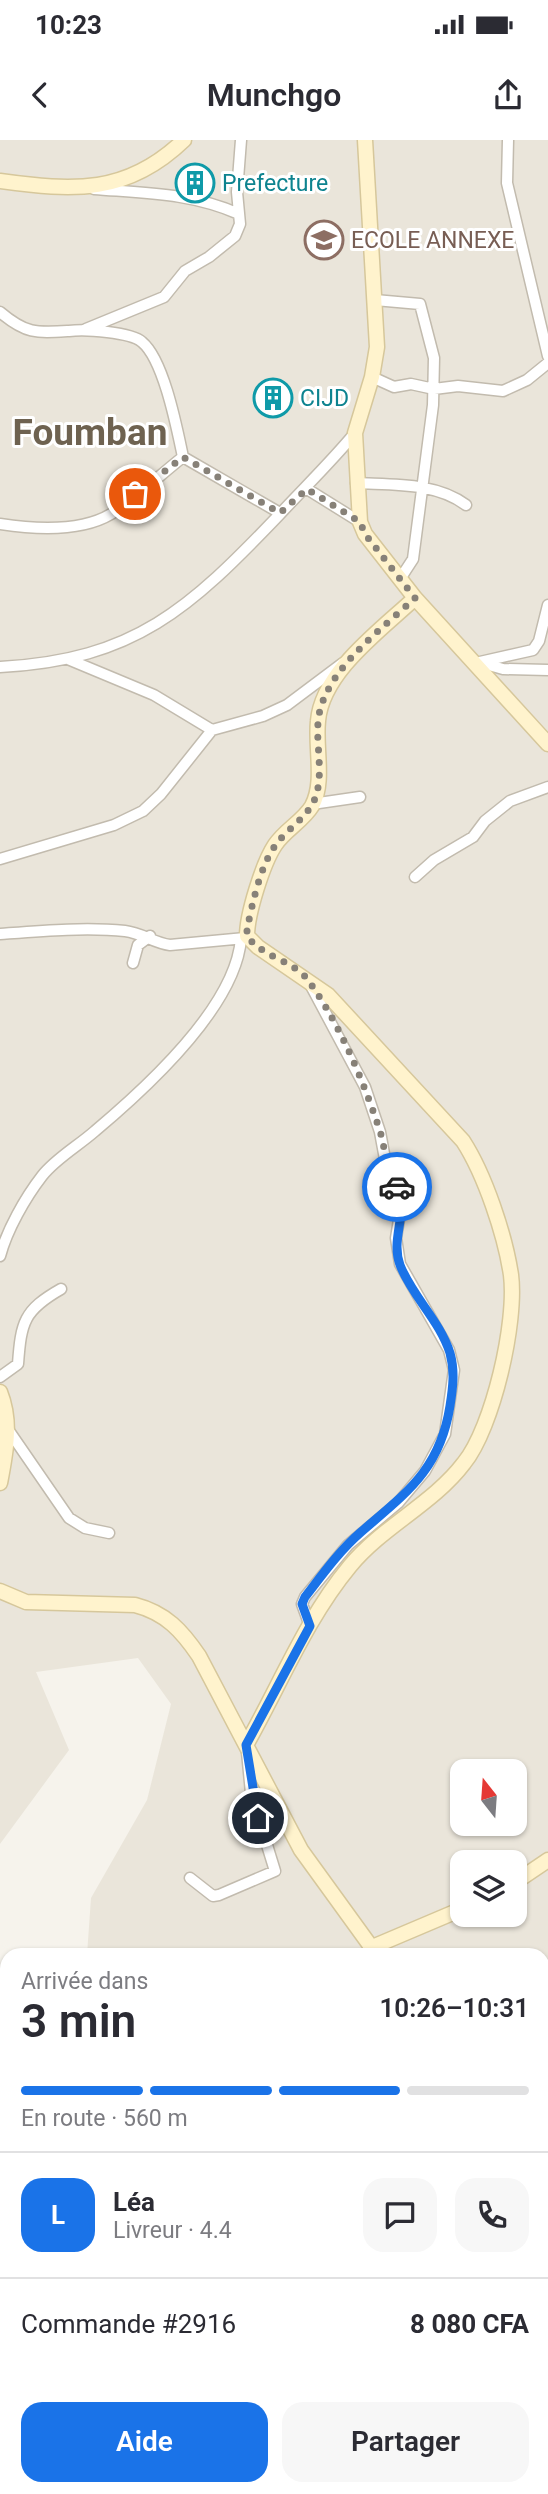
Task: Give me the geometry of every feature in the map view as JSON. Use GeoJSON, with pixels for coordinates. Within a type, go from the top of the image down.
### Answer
{"type":"FeatureCollection","features":[{"type":"Feature","properties":{"kind":"street"},"geometry":{"type":"LineString","coordinates":[[89,188],[109,185],[151,166],[184,140]]}},
{"type":"Feature","properties":{"kind":"street"},"geometry":{"type":"LineString","coordinates":[[83,330],[164,297],[185,271],[209,257],[235,236],[240,224],[241,140]]}},
{"type":"Feature","properties":{"kind":"street"},"geometry":{"type":"LineString","coordinates":[[365,140],[377,347],[372,377],[355,433],[360,522],[365,534],[415,598],[477,661],[548,744]]}},
{"type":"Feature","properties":{"kind":"street"},"geometry":{"type":"LineString","coordinates":[[508,140],[507,183],[548,356]]}},
{"type":"Feature","properties":{"kind":"street"},"geometry":{"type":"LineString","coordinates":[[0,181],[60,188],[142,191],[208,201],[239,214]]}},
{"type":"Feature","properties":{"kind":"street"},"geometry":{"type":"LineString","coordinates":[[375,300],[421,304],[432,349],[434,389],[413,559],[400,579]]}},
{"type":"Feature","properties":{"kind":"street"},"geometry":{"type":"LineString","coordinates":[[0,312],[25,331],[83,330],[141,340],[150,350],[174,412],[183,457],[280,513]]}},
{"type":"Feature","properties":{"kind":"street"},"geometry":{"type":"LineString","coordinates":[[372,377],[387,386],[411,384],[434,389],[458,386],[503,391],[527,380],[548,363]]}},
{"type":"Feature","properties":{"kind":"street"},"geometry":{"type":"LineString","coordinates":[[0,667],[70,660],[126,641],[169,618],[248,549],[280,513],[307,489],[355,433]]}},
{"type":"Feature","properties":{"kind":"street"},"geometry":{"type":"LineString","coordinates":[[0,524],[40,528],[88,523],[111,514],[183,457]]}},
{"type":"Feature","properties":{"kind":"street"},"geometry":{"type":"LineString","coordinates":[[356,483],[422,488],[452,495],[466,505]]}},
{"type":"Feature","properties":{"kind":"street"},"geometry":{"type":"LineString","coordinates":[[307,489],[360,522]]}},
{"type":"Feature","properties":{"kind":"street"},"geometry":{"type":"LineString","coordinates":[[0,859],[114,825],[143,810],[161,794],[212,730],[263,716],[287,705],[348,659],[415,598]]}},
{"type":"Feature","properties":{"kind":"street"},"geometry":{"type":"LineString","coordinates":[[477,661],[533,650],[539,642],[548,605]]}},
{"type":"Feature","properties":{"kind":"street"},"geometry":{"type":"LineString","coordinates":[[1,1250],[43,1174],[110,1119],[186,1041],[230,978],[268,859],[281,838],[312,804],[318,786],[320,708],[348,659]]}},
{"type":"Feature","properties":{"kind":"street"},"geometry":{"type":"LineString","coordinates":[[70,660],[172,704],[212,730]]}},
{"type":"Feature","properties":{"kind":"street"},"geometry":{"type":"LineString","coordinates":[[477,661],[503,668],[548,670]]}},
{"type":"Feature","properties":{"kind":"street"},"geometry":{"type":"LineString","coordinates":[[415,877],[434,860],[473,836],[485,821],[510,801],[548,787]]}},
{"type":"Feature","properties":{"kind":"street"},"geometry":{"type":"LineString","coordinates":[[312,804],[360,797]]}},
{"type":"Feature","properties":{"kind":"street"},"geometry":{"type":"LineString","coordinates":[[0,934],[123,931],[150,936],[161,944],[170,945],[244,938],[307,978],[328,995],[385,1054],[473,1157],[505,1250],[512,1289],[504,1350],[491,1411],[482,1438],[464,1464],[448,1480],[372,1541],[349,1567],[310,1626],[246,1745],[251,1793],[275,1871],[213,1896],[190,1878]]}},
{"type":"Feature","properties":{"kind":"street"},"geometry":{"type":"LineString","coordinates":[[133,963],[138,945],[150,936]]}},
{"type":"Feature","properties":{"kind":"street"},"geometry":{"type":"LineString","coordinates":[[307,978],[365,1087],[380,1132],[387,1170],[402,1201],[396,1249],[400,1264],[449,1350],[454,1370],[445,1434],[438,1451],[412,1489],[348,1545],[305,1597],[302,1604],[310,1626]]}},
{"type":"Feature","properties":{"kind":"street"},"geometry":{"type":"LineString","coordinates":[[0,1377],[18,1364],[19,1337],[30,1310],[61,1289]]}},
{"type":"Feature","properties":{"kind":"street"},"geometry":{"type":"LineString","coordinates":[[0,1392],[7,1428],[0,1483]]}},
{"type":"Feature","properties":{"kind":"street"},"geometry":{"type":"LineString","coordinates":[[7,1428],[52,1498],[69,1518],[85,1528],[108,1533]]}},
{"type":"Feature","properties":{"kind":"street"},"geometry":{"type":"LineString","coordinates":[[0,1591],[26,1602],[135,1605],[152,1609],[182,1631],[199,1656],[301,1850],[371,1948]]}},
{"type":"Feature","properties":{"kind":"street"},"geometry":{"type":"LineString","coordinates":[[527,1875],[548,1860]]}},
{"type":"Feature","properties":{"kind":"street"},"geometry":{"type":"LineString","coordinates":[[533,1872],[548,1868]]}},
{"type":"Feature","properties":{"kind":"street"},"geometry":{"type":"LineString","coordinates":[[382,1948],[450,1915]]}},
{"type":"Feature","properties":{"kind":"shaded area"},"geometry":{"type":"Polygon","coordinates":[[[0,140],[548,140],[548,1948],[87,1948],[91,1898],[147,1800],[171,1704],[138,1658],[36,1672],[69,1750],[0,1844],[0,140]]]}},
{"type":"Feature","properties":{"kind":"way so far"},"geometry":{"type":"LineString","coordinates":[[135,494],[183,457],[280,513],[307,489],[360,522],[383,559],[415,598],[348,659],[326,696],[320,708],[318,722],[317,792],[307,812],[275,845],[268,859],[247,929],[247,936],[258,947],[307,978],[365,1087],[385,1149],[387,1170],[397,1187]]}},
{"type":"Feature","properties":{"kind":"place","name":"Prefecture"},"geometry":{"type":"Point","coordinates":[195,183]}},
{"type":"Feature","properties":{"kind":"place","name":"ECOLE ANNEXE"},"geometry":{"type":"Point","coordinates":[324,240]}},
{"type":"Feature","properties":{"kind":"place","name":"CIJD"},"geometry":{"type":"Point","coordinates":[273,398]}},
{"type":"Feature","properties":{"kind":"district","name":"Foumban"},"geometry":{"type":"Point","coordinates":[90,432]}},
{"type":"Feature","properties":{"kind":"route"},"geometry":{"type":"LineString","coordinates":[[258,1818],[251,1793],[246,1745],[310,1626],[303,1612],[305,1597],[348,1545],[412,1489],[438,1451],[445,1434],[454,1370],[449,1350],[408,1283],[400,1264],[396,1238],[403,1212],[397,1187]]}}]}
